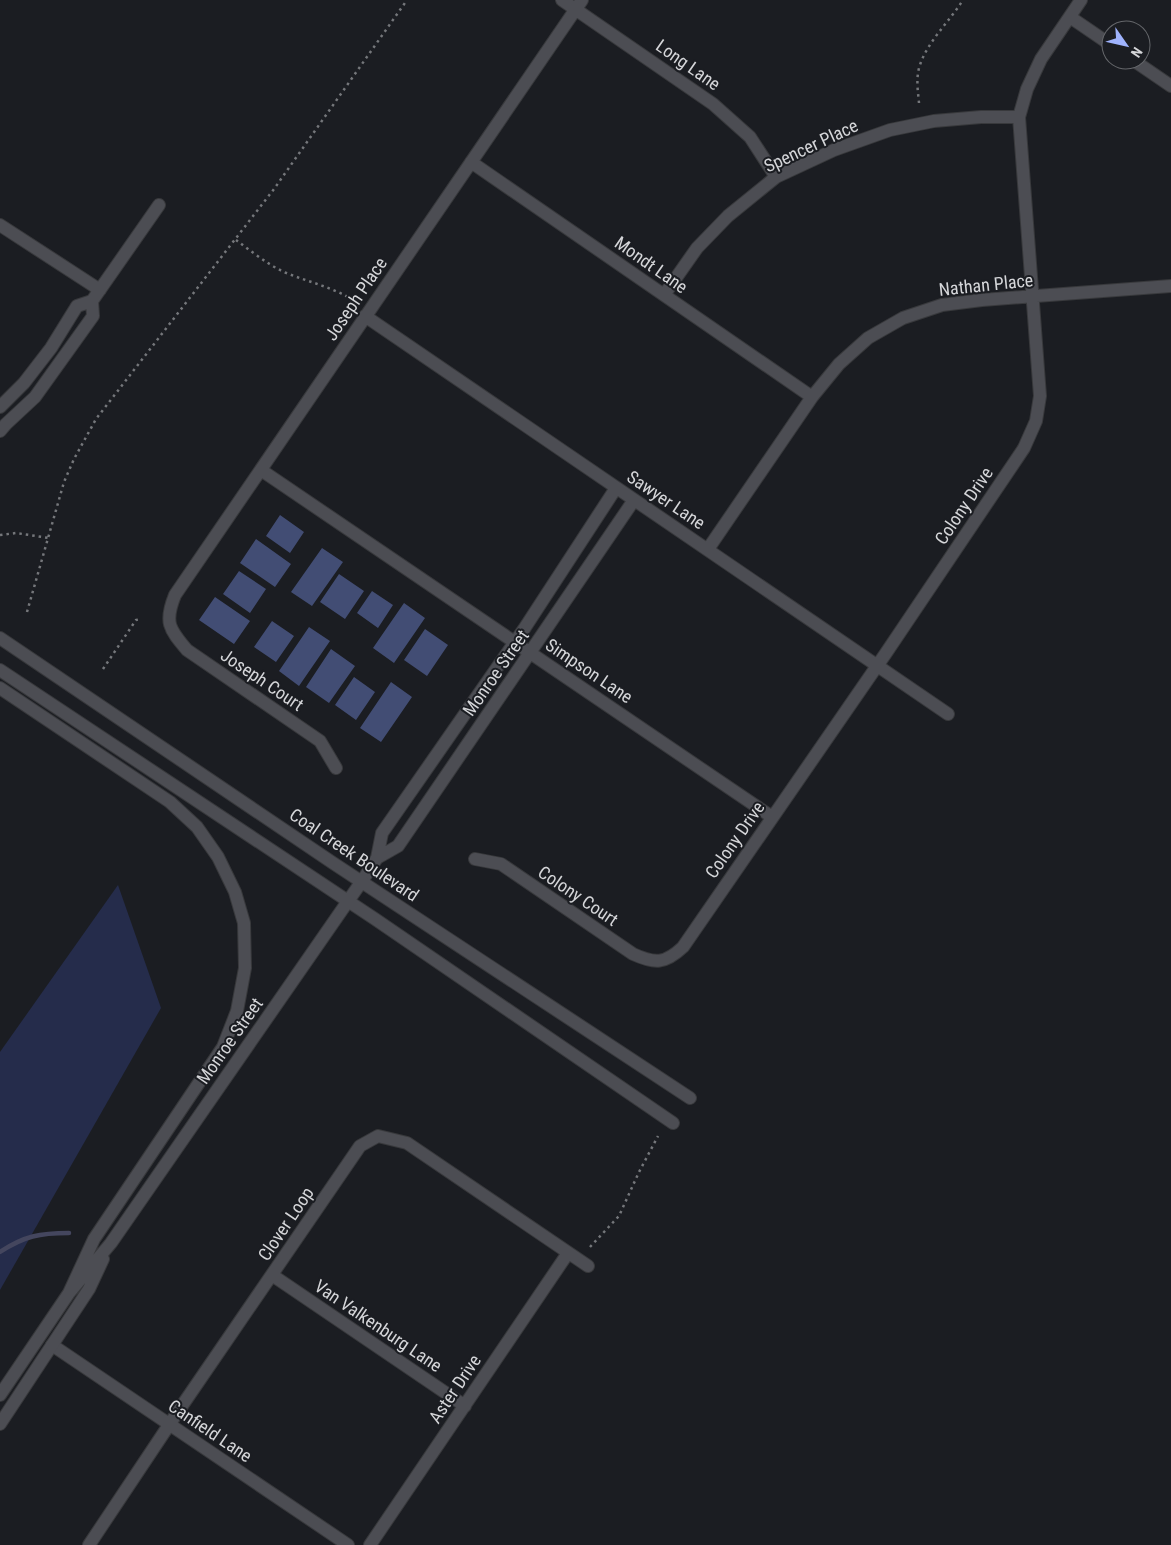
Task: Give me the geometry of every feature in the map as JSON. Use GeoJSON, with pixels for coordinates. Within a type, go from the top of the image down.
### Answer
{"type":"FeatureCollection","features":[{"type":"Feature","properties":{"kind":"street","name":"Long Lane"},"geometry":{"type":"LineString","coordinates":[[562,0],[579,4],[713,104],[750,137],[776,177]]}},
{"type":"Feature","properties":{"kind":"street","name":"Colony Drive"},"geometry":{"type":"LineString","coordinates":[[661,961],[672,957],[683,947],[1024,448],[1036,421],[1040,396],[1019,117],[1026,89],[1041,59],[1081,0]]}},
{"type":"Feature","properties":{"kind":"street","name":"Joseph Place"},"geometry":{"type":"LineString","coordinates":[[168,621],[175,595],[579,4]]}},
{"type":"Feature","properties":{"kind":"street"},"geometry":{"type":"LineString","coordinates":[[1070,17],[1101,38]]}},
{"type":"Feature","properties":{"kind":"street"},"geometry":{"type":"LineString","coordinates":[[1148,70],[1171,86]]}},
{"type":"Feature","properties":{"kind":"street","name":"Spencer Place"},"geometry":{"type":"LineString","coordinates":[[664,295],[696,248],[728,216],[776,177],[834,150],[890,130],[934,121],[981,116],[1019,117]]}},
{"type":"Feature","properties":{"kind":"street","name":"Mondt Lane"},"geometry":{"type":"LineString","coordinates":[[471,162],[812,398]]}},
{"type":"Feature","properties":{"kind":"street"},"geometry":{"type":"LineString","coordinates":[[0,407],[24,383],[51,348],[77,306],[92,301],[159,205]]}},
{"type":"Feature","properties":{"kind":"street"},"geometry":{"type":"LineString","coordinates":[[0,225],[100,290]]}},
{"type":"Feature","properties":{"kind":"street","name":"Nathan Place"},"geometry":{"type":"LineString","coordinates":[[708,549],[812,398],[839,364],[868,338],[903,318],[942,305],[1171,286]]}},
{"type":"Feature","properties":{"kind":"street"},"geometry":{"type":"LineString","coordinates":[[0,432],[35,397],[93,316],[92,301]]}},
{"type":"Feature","properties":{"kind":"street","name":"Sawyer Lane"},"geometry":{"type":"LineString","coordinates":[[365,316],[948,714]]}},
{"type":"Feature","properties":{"kind":"street","name":"Simpson Lane"},"geometry":{"type":"LineString","coordinates":[[261,470],[772,817]]}},
{"type":"Feature","properties":{"kind":"street","name":"Monroe Street"},"geometry":{"type":"LineString","coordinates":[[0,1395],[70,1293],[111,1243],[362,882],[377,858],[382,833],[515,642],[616,488]]}},
{"type":"Feature","properties":{"kind":"street","name":"Monroe Street"},"geometry":{"type":"LineString","coordinates":[[377,858],[398,846],[634,500]]}},
{"type":"Feature","properties":{"kind":"street","name":"Joseph Court"},"geometry":{"type":"LineString","coordinates":[[168,621],[173,634],[187,650],[320,741],[336,768]]}},
{"type":"Feature","properties":{"kind":"street","name":"Coal Creek Boulevard"},"geometry":{"type":"LineString","coordinates":[[0,638],[362,882],[690,1098]]}},
{"type":"Feature","properties":{"kind":"street"},"geometry":{"type":"LineString","coordinates":[[0,670],[348,901],[673,1123]]}},
{"type":"Feature","properties":{"kind":"street"},"geometry":{"type":"LineString","coordinates":[[0,688],[170,802],[197,827],[218,857],[234,892],[244,923],[245,968],[237,1011],[223,1047],[94,1239],[70,1293]]}},
{"type":"Feature","properties":{"kind":"street","name":"Colony Court"},"geometry":{"type":"LineString","coordinates":[[475,859],[501,864],[633,954],[647,960],[661,961]]}},
{"type":"Feature","properties":{"kind":"street","name":"Clover Loop"},"geometry":{"type":"LineString","coordinates":[[89,1545],[360,1146],[378,1136],[407,1143],[588,1266]]}},
{"type":"Feature","properties":{"kind":"street","name":"Monroe Street"},"geometry":{"type":"LineString","coordinates":[[0,1424],[89,1289],[111,1243]]}},
{"type":"Feature","properties":{"kind":"street","name":"Aster Drive"},"geometry":{"type":"LineString","coordinates":[[370,1545],[568,1253]]}},
{"type":"Feature","properties":{"kind":"street","name":"Van Valkenburg Lane"},"geometry":{"type":"LineString","coordinates":[[272,1275],[464,1406]]}},
{"type":"Feature","properties":{"kind":"street","name":"Canfield Lane"},"geometry":{"type":"LineString","coordinates":[[52,1345],[348,1545]]}},
{"type":"Feature","properties":{"kind":"path"},"geometry":{"type":"LineString","coordinates":[[27,612],[64,482],[74,459],[96,420],[274,189],[407,0]]}},
{"type":"Feature","properties":{"kind":"path"},"geometry":{"type":"LineString","coordinates":[[919,103],[919,69],[925,54],[963,0]]}},
{"type":"Feature","properties":{"kind":"path"},"geometry":{"type":"LineString","coordinates":[[235,240],[272,266],[336,290],[359,304]]}},
{"type":"Feature","properties":{"kind":"path"},"geometry":{"type":"LineString","coordinates":[[0,535],[16,533],[49,538]]}},
{"type":"Feature","properties":{"kind":"path"},"geometry":{"type":"LineString","coordinates":[[103,669],[136,620],[141,619]]}},
{"type":"Feature","properties":{"kind":"path"},"geometry":{"type":"LineString","coordinates":[[590,1247],[619,1216],[658,1136]]}},
{"type":"Feature","properties":{"kind":"shaded area"},"geometry":{"type":"Polygon","coordinates":[[[118,885],[161,1008],[0,1290],[0,1052],[118,885]]]}},
{"type":"Feature","properties":{"kind":"building"},"geometry":{"type":"Polygon","coordinates":[[[280,515],[304,532],[290,553],[266,536],[280,515]]]}},
{"type":"Feature","properties":{"kind":"building"},"geometry":{"type":"Polygon","coordinates":[[[256,539],[291,564],[275,587],[240,563],[256,539]]]}},
{"type":"Feature","properties":{"kind":"building"},"geometry":{"type":"Polygon","coordinates":[[[322,548],[343,562],[312,606],[291,592],[322,548]]]}},
{"type":"Feature","properties":{"kind":"building"},"geometry":{"type":"Polygon","coordinates":[[[239,571],[266,589],[250,613],[223,594],[239,571]]]}},
{"type":"Feature","properties":{"kind":"building"},"geometry":{"type":"Polygon","coordinates":[[[339,574],[364,591],[345,619],[320,602],[339,574]]]}},
{"type":"Feature","properties":{"kind":"building"},"geometry":{"type":"Polygon","coordinates":[[[372,591],[393,605],[378,628],[357,613],[372,591]]]}},
{"type":"Feature","properties":{"kind":"building"},"geometry":{"type":"Polygon","coordinates":[[[215,597],[250,621],[234,644],[199,620],[215,597]]]}},
{"type":"Feature","properties":{"kind":"building"},"geometry":{"type":"Polygon","coordinates":[[[404,603],[425,618],[394,663],[373,648],[404,603]]]}},
{"type":"Feature","properties":{"kind":"building"},"geometry":{"type":"Polygon","coordinates":[[[272,621],[294,636],[276,662],[254,647],[272,621]]]}},
{"type":"Feature","properties":{"kind":"building"},"geometry":{"type":"Polygon","coordinates":[[[309,627],[330,641],[299,686],[279,671],[309,627]]]}},
{"type":"Feature","properties":{"kind":"building"},"geometry":{"type":"Polygon","coordinates":[[[425,629],[448,645],[427,676],[404,660],[425,629]]]}},
{"type":"Feature","properties":{"kind":"building"},"geometry":{"type":"Polygon","coordinates":[[[331,649],[355,666],[329,703],[306,687],[331,649]]]}},
{"type":"Feature","properties":{"kind":"building"},"geometry":{"type":"Polygon","coordinates":[[[354,677],[375,692],[356,720],[335,705],[354,677]]]}},
{"type":"Feature","properties":{"kind":"building"},"geometry":{"type":"Polygon","coordinates":[[[391,682],[412,697],[381,742],[360,728],[391,682]]]}},
{"type":"Feature","properties":{"kind":"waterway"},"geometry":{"type":"LineString","coordinates":[[0,1252],[17,1242],[33,1236],[69,1233]]}}]}
